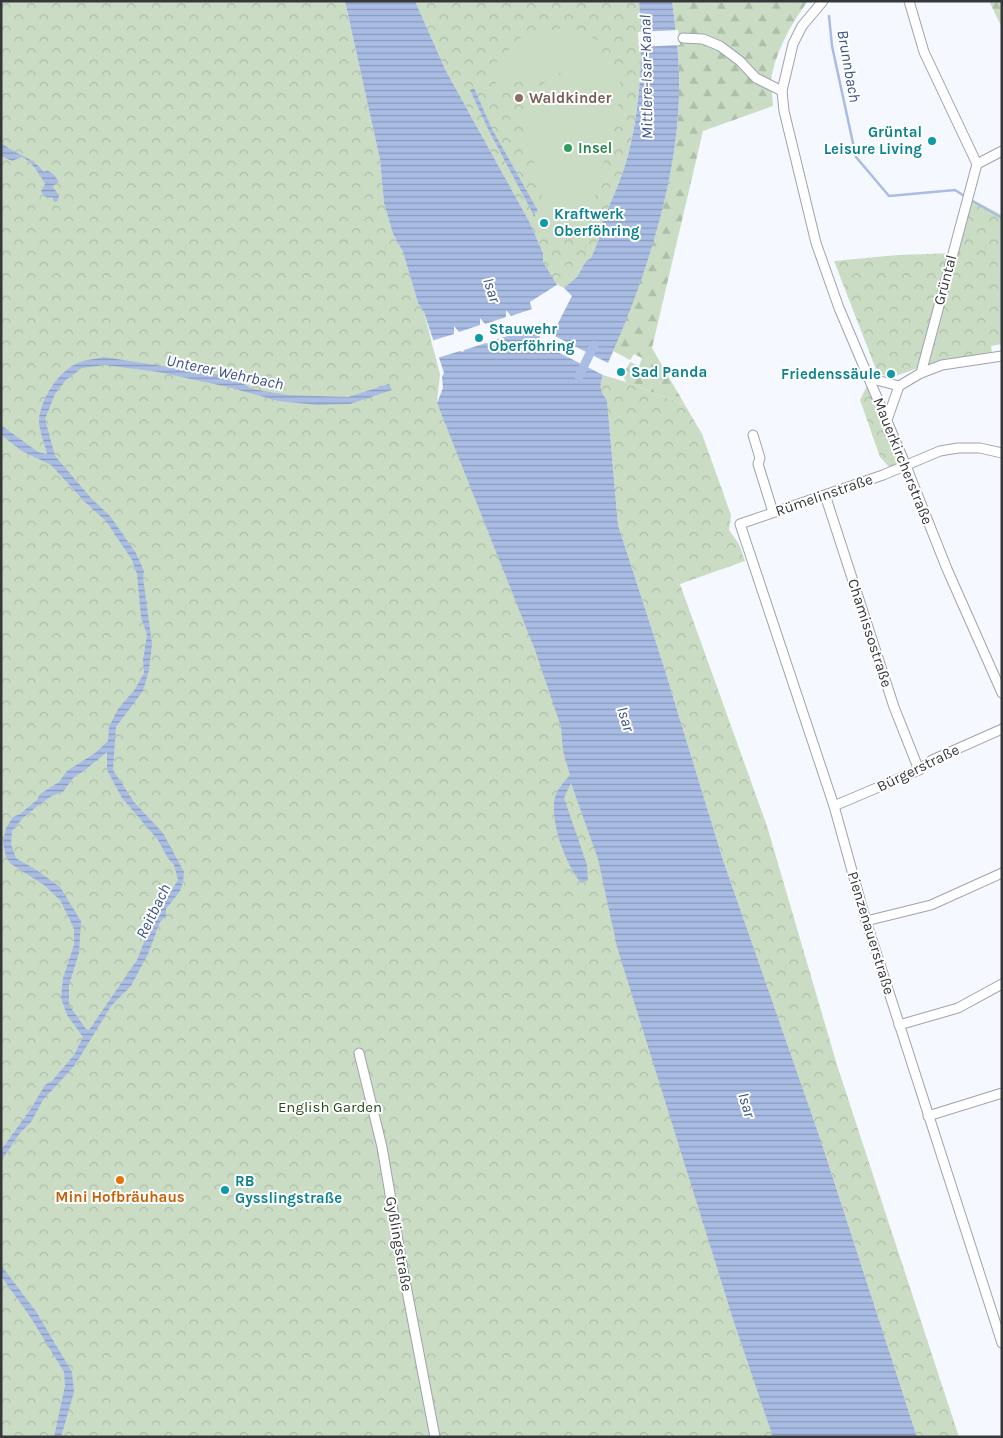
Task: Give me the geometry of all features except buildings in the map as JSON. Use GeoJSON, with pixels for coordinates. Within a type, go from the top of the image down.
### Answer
{"type":"FeatureCollection","features":[{"type":"Feature","properties":{"kind":"street","name":"Mauerkircherstraße"},"geometry":{"type":"LineString","coordinates":[[823,1],[802,26],[793,44],[782,91],[784,111],[816,242],[839,308],[906,466],[947,570],[1002,693]]}},
{"type":"Feature","properties":{"kind":"street"},"geometry":{"type":"LineString","coordinates":[[908,1],[924,52],[977,164],[1002,151]]}},
{"type":"Feature","properties":{"kind":"street"},"geometry":{"type":"LineString","coordinates":[[683,38],[703,39],[720,46],[740,61],[756,78],[782,91]]}},
{"type":"Feature","properties":{"kind":"street","name":"Grüntal"},"geometry":{"type":"LineString","coordinates":[[921,373],[977,164]]}},
{"type":"Feature","properties":{"kind":"street"},"geometry":{"type":"LineString","coordinates":[[887,420],[899,386],[921,373],[942,365],[1002,356]]}},
{"type":"Feature","properties":{"kind":"street"},"geometry":{"type":"LineString","coordinates":[[869,378],[899,386]]}},
{"type":"Feature","properties":{"kind":"street"},"geometry":{"type":"LineString","coordinates":[[753,435],[760,458],[758,464],[773,512]]}},
{"type":"Feature","properties":{"kind":"street","name":"Rümelinstraße"},"geometry":{"type":"LineString","coordinates":[[740,524],[906,466],[940,451],[958,448],[980,448],[1002,453]]}},
{"type":"Feature","properties":{"kind":"street","name":"Chamissostraße"},"geometry":{"type":"LineString","coordinates":[[825,495],[894,707],[919,770]]}},
{"type":"Feature","properties":{"kind":"street","name":"Pienzenauerstraße"},"geometry":{"type":"LineString","coordinates":[[740,524],[834,806],[866,921],[1002,1344]]}},
{"type":"Feature","properties":{"kind":"street","name":"Bürgerstraße"},"geometry":{"type":"LineString","coordinates":[[834,806],[919,770],[932,760],[1002,729]]}},
{"type":"Feature","properties":{"kind":"street"},"geometry":{"type":"LineString","coordinates":[[866,921],[931,905],[1002,873]]}},
{"type":"Feature","properties":{"kind":"street"},"geometry":{"type":"LineString","coordinates":[[899,1025],[958,1008],[1002,984]]}},
{"type":"Feature","properties":{"kind":"street","name":"Gyßlingstraße"},"geometry":{"type":"LineString","coordinates":[[359,1053],[382,1147],[435,1437]]}},
{"type":"Feature","properties":{"kind":"street"},"geometry":{"type":"LineString","coordinates":[[928,1116],[1002,1093]]}},
{"type":"Feature","properties":{"kind":"green space","name":"English Garden"},"geometry":{"type":"Polygon","coordinates":[[[1,1],[345,1],[380,160],[384,203],[393,234],[403,252],[418,303],[424,312],[440,374],[437,403],[569,727],[780,1437],[1,1437],[1,1]]]}},
{"type":"Feature","properties":{"kind":"green space"},"geometry":{"type":"Polygon","coordinates":[[[415,1],[639,1],[640,78],[636,117],[628,155],[622,176],[598,234],[599,239],[591,258],[586,261],[577,277],[564,288],[557,285],[545,267],[543,253],[530,223],[446,71],[415,1]]]}},
{"type":"Feature","properties":{"kind":"green space"},"geometry":{"type":"Polygon","coordinates":[[[672,1],[808,1],[790,29],[775,62],[771,83],[773,106],[703,131],[652,348],[685,405],[626,382],[623,375],[630,362],[639,366],[642,358],[634,354],[630,360],[613,351],[648,257],[658,224],[673,159],[679,80],[672,1]]]}},
{"type":"Feature","properties":{"kind":"green space"},"geometry":{"type":"Polygon","coordinates":[[[989,1],[1002,1],[1002,28],[989,1]]]}},
{"type":"Feature","properties":{"kind":"green space"},"geometry":{"type":"Polygon","coordinates":[[[570,26],[601,42],[603,64],[497,87],[492,67],[520,38],[570,26]]]}},
{"type":"Feature","properties":{"kind":"green space","name":"Insel"},"geometry":{"type":"Polygon","coordinates":[[[604,66],[619,70],[620,88],[617,109],[587,227],[558,216],[545,203],[532,155],[525,140],[526,121],[531,98],[539,87],[547,81],[576,71],[604,66]]]}},
{"type":"Feature","properties":{"kind":"green space"},"geometry":{"type":"Polygon","coordinates":[[[971,199],[1002,215],[1002,344],[991,346],[992,353],[938,361],[890,378],[877,372],[834,261],[897,255],[956,253],[971,199]]]}},
{"type":"Feature","properties":{"kind":"green space"},"geometry":{"type":"Polygon","coordinates":[[[603,375],[685,405],[702,434],[731,515],[729,530],[739,544],[745,561],[680,584],[767,826],[837,1065],[959,1437],[917,1437],[820,1138],[723,860],[618,525],[607,400],[601,388],[603,375]]]}},
{"type":"Feature","properties":{"kind":"green space"},"geometry":{"type":"Polygon","coordinates":[[[867,386],[897,451],[896,464],[889,467],[880,457],[860,400],[867,386]]]}},
{"type":"Feature","properties":{"kind":"water","name":"Isar"},"geometry":{"type":"Polygon","coordinates":[[[345,1],[415,1],[446,71],[530,223],[543,253],[543,262],[557,285],[530,302],[541,341],[544,345],[603,375],[601,388],[607,400],[618,525],[723,860],[820,1138],[917,1437],[773,1437],[733,1319],[617,947],[598,859],[571,783],[564,798],[587,865],[588,880],[581,883],[570,866],[561,845],[555,823],[554,802],[560,787],[570,775],[563,751],[561,727],[535,650],[437,403],[443,388],[442,377],[444,373],[424,312],[418,303],[403,252],[393,234],[384,203],[380,160],[345,1]]]}},
{"type":"Feature","properties":{"kind":"water"},"geometry":{"type":"Polygon","coordinates":[[[639,1],[672,1],[679,69],[677,126],[673,161],[657,231],[634,299],[608,363],[552,335],[572,296],[564,288],[577,277],[586,261],[591,258],[599,239],[598,234],[622,176],[628,155],[636,117],[640,79],[639,1]]]}},
{"type":"Feature","properties":{"kind":"water"},"geometry":{"type":"Polygon","coordinates":[[[474,88],[492,129],[538,211],[535,212],[534,217],[489,131],[470,90],[474,88]]]}},
{"type":"Feature","properties":{"kind":"water"},"geometry":{"type":"Polygon","coordinates":[[[1,142],[33,162],[44,172],[47,170],[54,175],[59,182],[52,186],[59,195],[58,201],[54,202],[52,197],[44,196],[41,191],[45,184],[29,162],[22,157],[12,161],[1,156],[1,142]]]}},
{"type":"Feature","properties":{"kind":"water"},"geometry":{"type":"Polygon","coordinates":[[[104,357],[187,370],[198,368],[234,379],[253,389],[287,395],[348,397],[389,384],[392,390],[350,404],[317,405],[278,401],[228,387],[158,372],[105,365],[82,368],[66,380],[55,394],[45,419],[55,456],[91,498],[110,516],[136,553],[144,571],[143,577],[152,644],[149,670],[143,691],[116,727],[113,770],[134,802],[163,833],[184,872],[180,891],[166,909],[166,916],[160,922],[148,954],[131,986],[111,1006],[75,1065],[43,1100],[31,1122],[20,1133],[1,1161],[1,1150],[30,1110],[45,1085],[52,1081],[74,1055],[83,1037],[67,1015],[61,998],[63,978],[74,945],[74,929],[60,900],[44,885],[11,864],[6,857],[3,842],[6,828],[13,817],[20,814],[37,800],[40,794],[59,782],[67,771],[95,753],[108,741],[109,727],[118,709],[135,689],[144,673],[143,660],[147,635],[141,617],[137,574],[132,560],[106,521],[85,502],[51,465],[22,451],[1,435],[1,425],[38,452],[47,454],[39,420],[40,411],[47,394],[65,371],[84,361],[104,357]],[[107,752],[73,778],[63,792],[52,796],[23,818],[12,831],[11,844],[16,858],[60,887],[81,921],[79,953],[69,985],[69,1005],[86,1029],[89,1030],[137,960],[152,922],[178,880],[174,865],[167,857],[158,840],[122,798],[107,770],[107,752]]]}},
{"type":"Feature","properties":{"kind":"water"},"geometry":{"type":"Polygon","coordinates":[[[1,1265],[37,1313],[72,1372],[74,1392],[61,1437],[54,1437],[65,1386],[64,1372],[29,1315],[1,1276],[1,1265]]]}},
{"type":"Feature","properties":{"kind":"pier"},"geometry":{"type":"Polygon","coordinates":[[[678,30],[680,45],[639,47],[638,32],[678,30]]]}},
{"type":"Feature","properties":{"kind":"pier"},"geometry":{"type":"Polygon","coordinates":[[[559,284],[558,287],[533,303],[543,339],[546,343],[604,372],[603,374],[544,344],[538,326],[516,333],[515,336],[512,335],[490,341],[489,344],[486,343],[463,352],[460,351],[437,358],[431,341],[454,334],[454,326],[459,332],[480,325],[480,318],[485,324],[506,317],[506,310],[511,316],[532,309],[530,302],[559,284]]]}},
{"type":"Feature","properties":{"kind":"pier"},"geometry":{"type":"Polygon","coordinates":[[[550,333],[608,364],[607,366],[551,337],[550,333]]]}},
{"type":"Feature","properties":{"kind":"waterway","name":"Brunnbach"},"geometry":{"type":"LineString","coordinates":[[829,16],[832,46],[856,157],[889,196],[955,190],[966,197]]}},
{"type":"Feature","properties":{"kind":"waterway","name":"Brunnbach"},"geometry":{"type":"LineString","coordinates":[[971,200],[1002,218]]}},
{"type":"Feature","properties":{"kind":"waterway","name":"Mittlere-Isar-Kanal"},"geometry":{"type":"LineString","coordinates":[[579,376],[594,345]]}},
{"type":"Feature","properties":{"kind":"place","name":"Waldkinder"},"geometry":{"type":"Point","coordinates":[519,98]}},
{"type":"Feature","properties":{"kind":"place","name":"Grüntal Leisure Living"},"geometry":{"type":"Point","coordinates":[932,141]}},
{"type":"Feature","properties":{"kind":"place","name":"Insel"},"geometry":{"type":"Point","coordinates":[568,148]}},
{"type":"Feature","properties":{"kind":"place","name":"Kraftwerk Oberföhring"},"geometry":{"type":"Point","coordinates":[544,223]}},
{"type":"Feature","properties":{"kind":"place","name":"Stauwehr Oberföhring"},"geometry":{"type":"Point","coordinates":[479,338]}},
{"type":"Feature","properties":{"kind":"place","name":"Sad Panda"},"geometry":{"type":"Point","coordinates":[621,372]}},
{"type":"Feature","properties":{"kind":"place","name":"Friedenssäule"},"geometry":{"type":"Point","coordinates":[891,374]}},
{"type":"Feature","properties":{"kind":"place","name":"Mini Hofbräuhaus"},"geometry":{"type":"Point","coordinates":[120,1180]}},
{"type":"Feature","properties":{"kind":"place","name":"RB Gysslingstraße"},"geometry":{"type":"Point","coordinates":[225,1190]}},
{"type":"Feature","properties":{"kind":"water label","name":"Unterer Wehrbach"},"geometry":{"type":"Point","coordinates":[225,372]}},
{"type":"Feature","properties":{"kind":"water label","name":"Reitbach"},"geometry":{"type":"Point","coordinates":[153,911]}}]}
